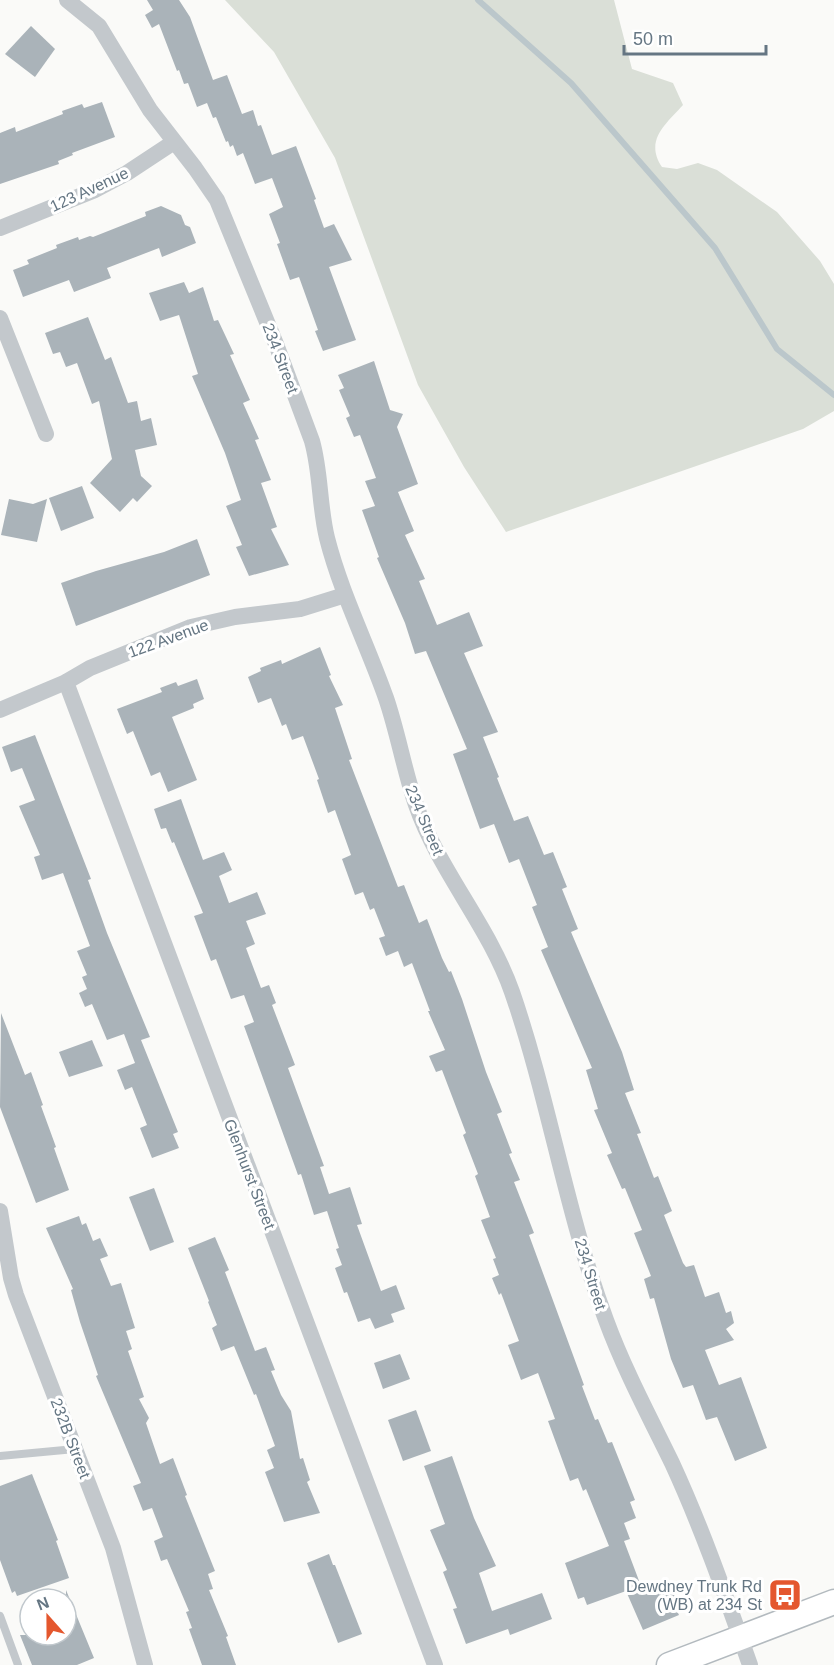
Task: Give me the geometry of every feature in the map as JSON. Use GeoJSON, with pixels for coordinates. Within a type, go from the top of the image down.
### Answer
{"type":"FeatureCollection","features":[{"type":"Feature","properties":{"kind":"main road"},"geometry":{"type":"LineString","coordinates":[[669,1665],[834,1602]]}},
{"type":"Feature","properties":{"kind":"street","name":"234 Street"},"geometry":{"type":"LineString","coordinates":[[68,0],[89,16],[104,32],[140,95],[201,175],[217,200],[279,354],[316,455],[325,530],[345,595],[390,710],[423,824],[493,950],[510,987],[582,1244],[606,1320],[626,1370],[685,1494],[750,1665]]}},
{"type":"Feature","properties":{"kind":"street","name":"123 Avenue"},"geometry":{"type":"LineString","coordinates":[[0,228],[95,190],[174,142]]}},
{"type":"Feature","properties":{"kind":"street"},"geometry":{"type":"LineString","coordinates":[[0,318],[46,435]]}},
{"type":"Feature","properties":{"kind":"street","name":"122 Avenue"},"geometry":{"type":"LineString","coordinates":[[0,710],[66,682],[90,668],[191,627],[235,617],[300,609],[345,595]]}},
{"type":"Feature","properties":{"kind":"street","name":"Glenhurst Street"},"geometry":{"type":"LineString","coordinates":[[66,682],[435,1665]]}},
{"type":"Feature","properties":{"kind":"street","name":"232B Street"},"geometry":{"type":"LineString","coordinates":[[0,1211],[4,1256],[16,1295],[117,1559],[145,1665]]}},
{"type":"Feature","properties":{"kind":"lane"},"geometry":{"type":"LineString","coordinates":[[0,1456],[75,1449]]}},
{"type":"Feature","properties":{"kind":"lane"},"geometry":{"type":"LineString","coordinates":[[0,1616],[18,1665]]}},
{"type":"Feature","properties":{"kind":"shaded area"},"geometry":{"type":"Polygon","coordinates":[[[225,0],[614,0],[632,69],[673,83],[683,105],[664,126],[656,141],[655,149],[662,167],[677,169],[698,163],[717,170],[777,212],[820,261],[834,284],[834,411],[803,429],[506,532],[464,467],[418,385],[335,158],[274,52],[225,0]]]}},
{"type":"Feature","properties":{"kind":"building"},"geometry":{"type":"Polygon","coordinates":[[[147,0],[179,0],[190,17],[213,80],[227,75],[242,114],[253,110],[272,155],[296,146],[316,199],[314,200],[324,228],[334,224],[352,260],[329,267],[356,340],[323,351],[299,277],[290,280],[277,244],[280,243],[269,214],[283,207],[272,178],[255,184],[243,153],[237,156],[233,145],[230,147],[228,141],[226,142],[216,117],[213,118],[207,103],[197,107],[188,83],[184,84],[179,70],[177,71],[159,24],[152,28],[145,15],[153,10],[147,0]]]}},
{"type":"Feature","properties":{"kind":"building"},"geometry":{"type":"Polygon","coordinates":[[[31,26],[55,49],[35,77],[5,54],[31,26]]]}},
{"type":"Feature","properties":{"kind":"building"},"geometry":{"type":"Polygon","coordinates":[[[102,102],[115,137],[72,153],[73,155],[58,161],[59,164],[0,184],[0,133],[15,127],[16,132],[82,104],[84,108],[102,102]]]}},
{"type":"Feature","properties":{"kind":"building"},"geometry":{"type":"Polygon","coordinates":[[[161,206],[181,215],[185,225],[190,227],[196,243],[162,257],[159,248],[107,268],[111,278],[74,292],[69,280],[23,297],[13,270],[29,264],[27,260],[57,248],[56,245],[78,237],[79,240],[93,237],[146,216],[145,212],[161,206]]]}},
{"type":"Feature","properties":{"kind":"building"},"geometry":{"type":"Polygon","coordinates":[[[184,282],[189,293],[203,287],[214,321],[218,320],[234,354],[230,355],[250,400],[243,403],[259,439],[255,440],[271,480],[261,483],[277,527],[271,529],[289,565],[249,576],[236,547],[242,545],[226,506],[241,500],[225,453],[192,376],[198,374],[179,315],[160,321],[149,293],[184,282]]]}},
{"type":"Feature","properties":{"kind":"building"},"geometry":{"type":"Polygon","coordinates":[[[88,317],[105,360],[111,357],[128,403],[137,401],[141,421],[151,418],[157,445],[135,450],[141,476],[152,486],[137,502],[133,498],[120,512],[90,483],[112,459],[99,401],[92,404],[77,363],[66,367],[60,352],[53,354],[45,333],[88,317]]]}},
{"type":"Feature","properties":{"kind":"building"},"geometry":{"type":"Polygon","coordinates":[[[374,361],[390,410],[403,414],[397,427],[418,484],[398,492],[414,531],[405,535],[425,579],[419,581],[437,625],[469,612],[483,646],[464,653],[498,732],[483,737],[499,777],[497,778],[514,821],[528,816],[544,855],[553,852],[567,887],[562,889],[578,929],[571,932],[622,1052],[634,1090],[625,1093],[641,1133],[637,1134],[654,1178],[658,1176],[672,1211],[664,1215],[683,1263],[686,1267],[694,1265],[705,1297],[719,1292],[726,1313],[731,1311],[734,1323],[726,1329],[734,1340],[705,1350],[719,1385],[741,1377],[767,1448],[735,1461],[717,1417],[706,1420],[693,1385],[683,1388],[671,1359],[654,1298],[650,1299],[644,1279],[651,1276],[634,1233],[642,1230],[625,1188],[622,1189],[607,1155],[612,1153],[594,1110],[598,1109],[586,1070],[592,1068],[541,950],[548,947],[532,907],[537,905],[519,859],[509,863],[494,824],[480,829],[453,754],[467,749],[426,651],[415,654],[405,623],[377,558],[379,557],[362,510],[375,506],[365,481],[376,478],[360,435],[354,437],[346,418],[350,416],[339,390],[344,388],[338,375],[374,361]]]}},
{"type":"Feature","properties":{"kind":"building"},"geometry":{"type":"Polygon","coordinates":[[[82,486],[94,518],[61,531],[49,498],[82,486]]]}},
{"type":"Feature","properties":{"kind":"building"},"geometry":{"type":"Polygon","coordinates":[[[9,499],[33,504],[47,499],[37,542],[1,535],[9,499]]]}},
{"type":"Feature","properties":{"kind":"building"},"geometry":{"type":"Polygon","coordinates":[[[197,539],[210,575],[76,626],[61,583],[164,552],[197,539]]]}},
{"type":"Feature","properties":{"kind":"building"},"geometry":{"type":"Polygon","coordinates":[[[320,647],[331,675],[329,676],[343,705],[335,708],[352,759],[349,760],[398,887],[404,885],[419,923],[427,919],[442,958],[449,972],[451,971],[462,999],[502,1112],[497,1114],[512,1153],[509,1154],[520,1180],[514,1182],[534,1233],[529,1235],[595,1420],[598,1419],[608,1443],[612,1442],[635,1500],[630,1502],[636,1518],[624,1523],[630,1539],[624,1541],[644,1594],[671,1584],[678,1606],[675,1607],[679,1615],[643,1630],[626,1591],[587,1605],[584,1597],[578,1599],[565,1563],[609,1546],[586,1489],[583,1491],[578,1478],[570,1481],[548,1421],[555,1419],[538,1373],[521,1380],[508,1345],[519,1341],[501,1293],[499,1295],[492,1278],[499,1275],[493,1259],[496,1258],[481,1220],[490,1217],[475,1176],[478,1174],[463,1135],[466,1133],[442,1070],[436,1072],[429,1056],[445,1050],[428,1011],[430,1011],[412,963],[404,967],[398,951],[386,956],[379,938],[385,936],[374,908],[370,910],[363,892],[355,895],[342,859],[351,855],[335,810],[328,813],[317,780],[319,779],[303,736],[292,740],[286,724],[282,726],[271,698],[258,703],[248,677],[261,671],[260,668],[281,660],[282,664],[320,647]]]}},
{"type":"Feature","properties":{"kind":"building"},"geometry":{"type":"Polygon","coordinates":[[[197,679],[204,699],[193,704],[194,708],[172,717],[197,780],[168,792],[160,772],[151,776],[133,731],[127,734],[117,709],[162,692],[160,688],[176,682],[178,686],[197,679]]]}},
{"type":"Feature","properties":{"kind":"building"},"geometry":{"type":"Polygon","coordinates":[[[35,735],[91,879],[88,880],[107,933],[150,1037],[141,1040],[178,1132],[173,1134],[179,1148],[152,1158],[140,1128],[147,1125],[132,1087],[125,1090],[117,1070],[135,1063],[124,1034],[107,1040],[92,1004],[85,1007],[79,993],[87,989],[82,977],[87,975],[77,951],[90,946],[63,873],[42,880],[34,857],[40,855],[19,806],[35,800],[22,768],[11,772],[2,747],[35,735]]]}},
{"type":"Feature","properties":{"kind":"building"},"geometry":{"type":"Polygon","coordinates":[[[181,799],[203,860],[224,852],[232,870],[219,876],[229,903],[257,892],[266,914],[246,921],[255,944],[246,948],[261,988],[269,985],[276,1003],[272,1005],[295,1065],[288,1068],[324,1166],[320,1167],[329,1194],[350,1187],[362,1224],[357,1225],[381,1291],[396,1285],[405,1309],[391,1314],[394,1322],[375,1329],[370,1318],[358,1322],[347,1292],[344,1293],[335,1268],[342,1265],[336,1249],[339,1248],[327,1211],[314,1215],[301,1174],[298,1175],[244,1026],[254,1022],[244,995],[231,999],[216,959],[211,961],[194,916],[203,913],[174,842],[172,843],[166,828],[161,829],[154,809],[181,799]]]}},
{"type":"Feature","properties":{"kind":"building"},"geometry":{"type":"Polygon","coordinates":[[[1,1013],[25,1075],[31,1072],[69,1190],[36,1203],[0,1107],[1,1013]]]}},
{"type":"Feature","properties":{"kind":"building"},"geometry":{"type":"Polygon","coordinates":[[[92,1040],[103,1066],[69,1077],[59,1052],[92,1040]]]}},
{"type":"Feature","properties":{"kind":"building"},"geometry":{"type":"Polygon","coordinates":[[[154,1188],[174,1242],[150,1251],[129,1197],[154,1188]]]}},
{"type":"Feature","properties":{"kind":"building"},"geometry":{"type":"Polygon","coordinates":[[[79,1216],[82,1225],[86,1223],[93,1241],[100,1238],[108,1256],[100,1259],[111,1286],[121,1283],[135,1328],[126,1331],[132,1349],[128,1351],[144,1397],[139,1399],[149,1418],[146,1423],[160,1464],[173,1458],[187,1495],[185,1496],[215,1571],[208,1574],[213,1589],[209,1590],[228,1636],[226,1637],[236,1665],[202,1665],[189,1629],[192,1628],[186,1612],[189,1611],[167,1559],[161,1561],[154,1541],[163,1537],[152,1508],[143,1511],[133,1486],[141,1483],[96,1376],[98,1375],[71,1290],[73,1289],[46,1228],[79,1216]]]}},
{"type":"Feature","properties":{"kind":"building"},"geometry":{"type":"Polygon","coordinates":[[[215,1237],[229,1270],[225,1272],[255,1351],[266,1347],[275,1370],[271,1371],[291,1411],[300,1459],[303,1458],[310,1480],[307,1482],[320,1513],[284,1522],[265,1472],[274,1468],[267,1450],[275,1446],[256,1394],[254,1395],[234,1346],[221,1351],[212,1328],[217,1325],[188,1248],[215,1237]]]}},
{"type":"Feature","properties":{"kind":"building"},"geometry":{"type":"Polygon","coordinates":[[[400,1354],[410,1379],[383,1389],[374,1363],[400,1354]]]}},
{"type":"Feature","properties":{"kind":"building"},"geometry":{"type":"Polygon","coordinates":[[[416,1410],[431,1451],[403,1461],[388,1420],[416,1410]]]}},
{"type":"Feature","properties":{"kind":"building"},"geometry":{"type":"Polygon","coordinates":[[[452,1456],[474,1518],[496,1566],[479,1573],[492,1611],[542,1593],[552,1619],[510,1635],[508,1629],[466,1644],[453,1609],[457,1608],[443,1572],[447,1570],[430,1530],[445,1524],[424,1466],[452,1456]]]}},
{"type":"Feature","properties":{"kind":"building"},"geometry":{"type":"Polygon","coordinates":[[[32,1474],[58,1540],[56,1541],[69,1578],[43,1587],[18,1587],[18,1596],[15,1591],[12,1593],[0,1560],[0,1486],[32,1474]]]}},
{"type":"Feature","properties":{"kind":"building"},"geometry":{"type":"Polygon","coordinates":[[[329,1554],[362,1634],[338,1643],[307,1563],[329,1554]]]}},
{"type":"Feature","properties":{"kind":"building"},"geometry":{"type":"Polygon","coordinates":[[[78,1619],[94,1658],[77,1665],[32,1665],[25,1647],[78,1647],[78,1619]]]}},
{"type":"Feature","properties":{"kind":"waterway"},"geometry":{"type":"LineString","coordinates":[[478,0],[571,83],[715,248],[777,349],[834,395]]}},
{"type":"Feature","properties":{"kind":"place","name":"Dewdney Trunk Rd (WB) at 234 St"},"geometry":{"type":"Point","coordinates":[785,1595]}}]}
